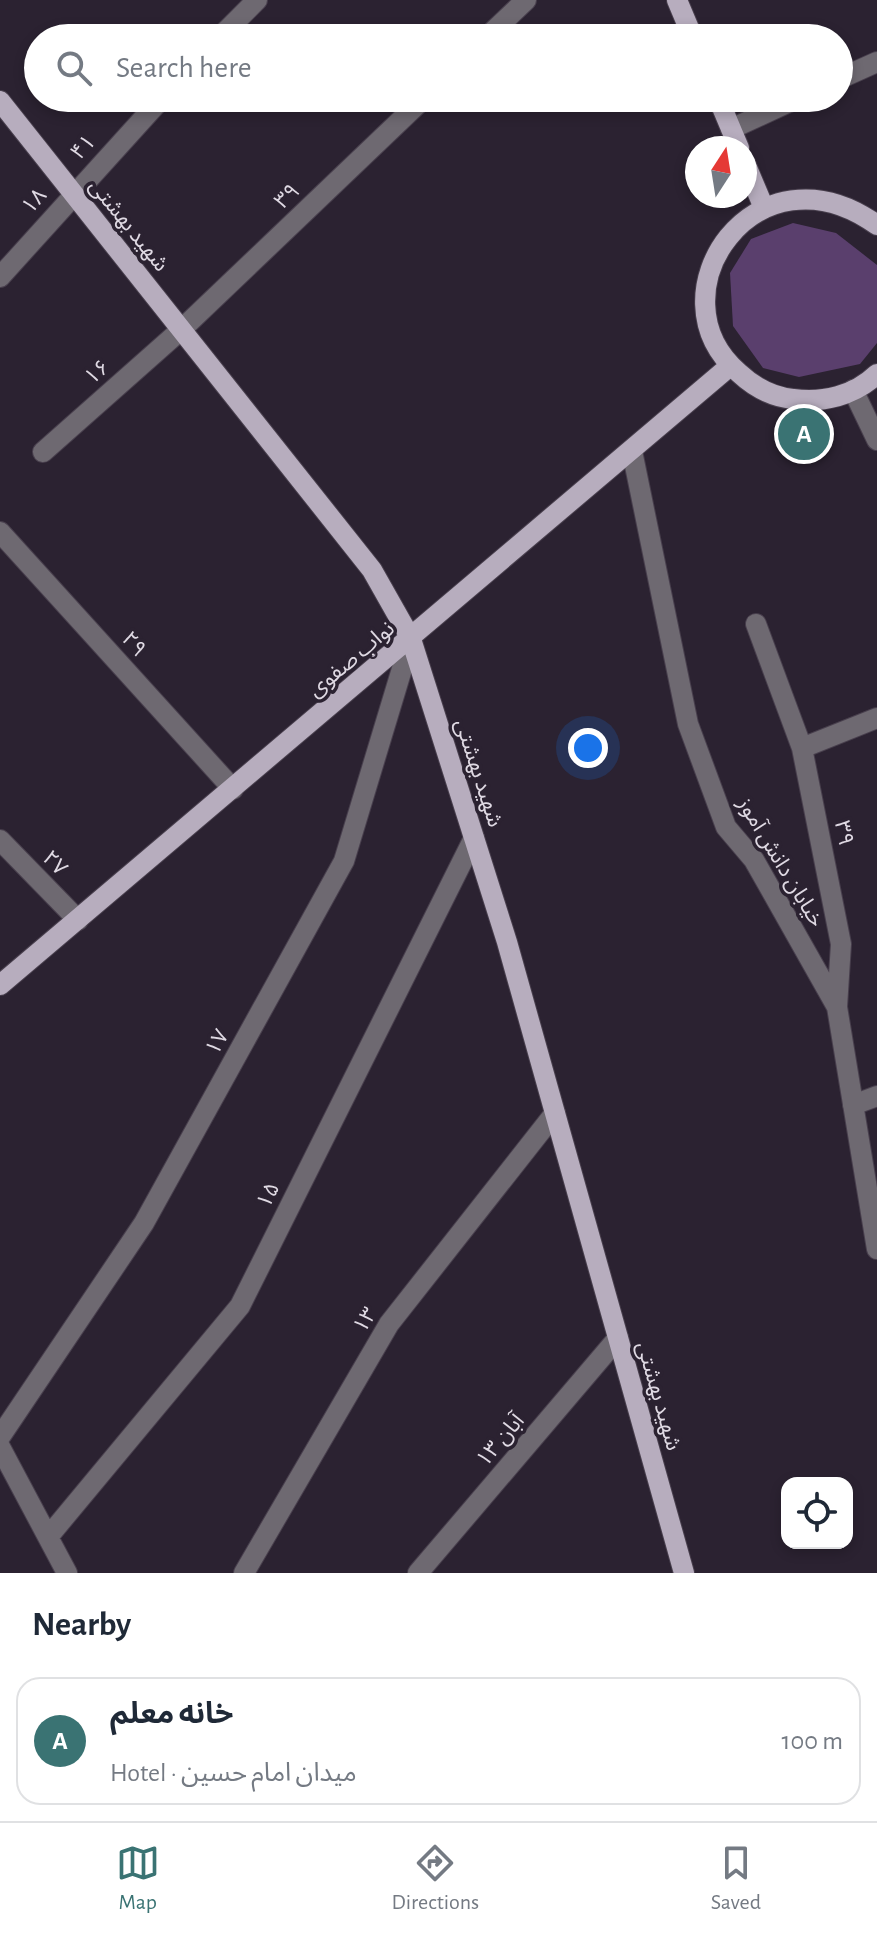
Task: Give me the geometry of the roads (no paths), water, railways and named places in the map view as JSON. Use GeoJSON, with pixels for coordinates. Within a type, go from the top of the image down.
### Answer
{"type":"FeatureCollection","features":[{"type":"Feature","properties":{"kind":"main road"},"geometry":{"type":"LineString","coordinates":[[677,0],[687,24]]}},
{"type":"Feature","properties":{"kind":"main road","name":"شهید بهشتی"},"geometry":{"type":"LineString","coordinates":[[0,101],[372,570],[411,639],[474,838],[555,1113],[684,1573]]}},
{"type":"Feature","properties":{"kind":"main road"},"geometry":{"type":"LineString","coordinates":[[724,112],[734,136]]}},
{"type":"Feature","properties":{"kind":"main road"},"geometry":{"type":"LineString","coordinates":[[757,191],[764,208]]}},
{"type":"Feature","properties":{"kind":"main road"},"geometry":{"type":"LineString","coordinates":[[877,225],[852,207],[823,199],[792,199],[764,208],[738,225],[718,249],[708,279],[706,309],[714,339],[730,366],[753,386],[781,398],[811,402],[841,396],[877,374]]}},
{"type":"Feature","properties":{"kind":"main road","name":"نواب صفوی"},"geometry":{"type":"LineString","coordinates":[[0,985],[730,366]]}},
{"type":"Feature","properties":{"kind":"street"},"geometry":{"type":"LineString","coordinates":[[233,24],[257,0]]}},
{"type":"Feature","properties":{"kind":"street"},"geometry":{"type":"LineString","coordinates":[[501,24],[526,0]]}},
{"type":"Feature","properties":{"kind":"street"},"geometry":{"type":"LineString","coordinates":[[853,73],[877,62]]}},
{"type":"Feature","properties":{"kind":"street","name":"۴۱"},"geometry":{"type":"LineString","coordinates":[[72,193],[149,112]]}},
{"type":"Feature","properties":{"kind":"street","name":"۳۹"},"geometry":{"type":"LineString","coordinates":[[183,328],[409,112]]}},
{"type":"Feature","properties":{"kind":"street"},"geometry":{"type":"LineString","coordinates":[[738,136],[776,112]]}},
{"type":"Feature","properties":{"kind":"street","name":"۱۸"},"geometry":{"type":"LineString","coordinates":[[0,277],[72,193]]}},
{"type":"Feature","properties":{"kind":"street","name":"۱۶"},"geometry":{"type":"LineString","coordinates":[[43,452],[183,328]]}},
{"type":"Feature","properties":{"kind":"street"},"geometry":{"type":"LineString","coordinates":[[853,390],[877,440]]}},
{"type":"Feature","properties":{"kind":"street","name":"خیابان دانش آموز"},"geometry":{"type":"LineString","coordinates":[[632,451],[693,739],[726,827],[754,860],[837,1007],[877,1249]]}},
{"type":"Feature","properties":{"kind":"street","name":"۲۹"},"geometry":{"type":"LineString","coordinates":[[0,532],[233,789]]}},
{"type":"Feature","properties":{"kind":"street","name":"۳۹"},"geometry":{"type":"LineString","coordinates":[[756,624],[802,748],[841,944],[837,1007]]}},
{"type":"Feature","properties":{"kind":"street","name":"۱۷"},"geometry":{"type":"LineString","coordinates":[[0,1437],[144,1223],[344,861],[411,639]]}},
{"type":"Feature","properties":{"kind":"street"},"geometry":{"type":"LineString","coordinates":[[802,748],[877,718]]}},
{"type":"Feature","properties":{"kind":"street","name":"۱۵"},"geometry":{"type":"LineString","coordinates":[[48,1537],[240,1306],[474,838]]}},
{"type":"Feature","properties":{"kind":"street","name":"۲۷"},"geometry":{"type":"LineString","coordinates":[[0,840],[78,920]]}},
{"type":"Feature","properties":{"kind":"street"},"geometry":{"type":"LineString","coordinates":[[853,1105],[877,1096]]}},
{"type":"Feature","properties":{"kind":"street","name":"۱۳"},"geometry":{"type":"LineString","coordinates":[[244,1573],[389,1324],[555,1113]]}},
{"type":"Feature","properties":{"kind":"street","name":"۱۳ آبان"},"geometry":{"type":"LineString","coordinates":[[418,1573],[618,1338]]}},
{"type":"Feature","properties":{"kind":"street"},"geometry":{"type":"LineString","coordinates":[[0,1447],[67,1573]]}},
{"type":"Feature","properties":{"kind":"place","name":"خانه معلم"},"geometry":{"type":"Point","coordinates":[804,434]}}]}
